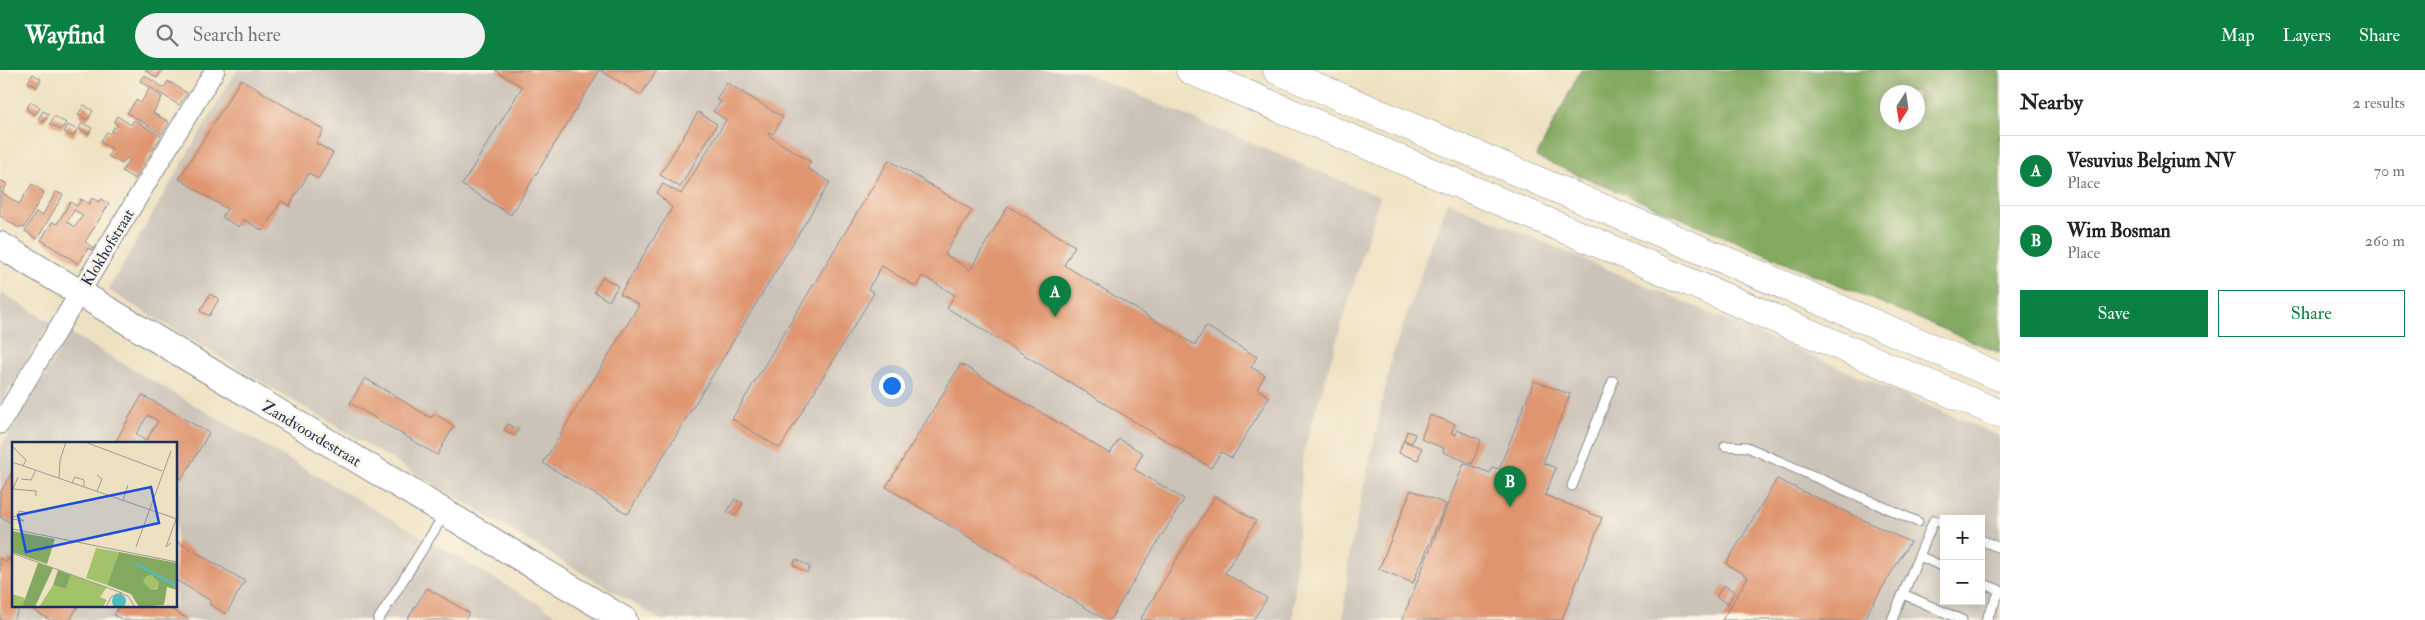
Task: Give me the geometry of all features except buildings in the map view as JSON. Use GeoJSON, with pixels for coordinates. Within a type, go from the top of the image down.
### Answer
{"type":"FeatureCollection","features":[{"type":"Feature","properties":{"kind":"highway"},"geometry":{"type":"LineString","coordinates":[[1190,70],[2000,414]]}},
{"type":"Feature","properties":{"kind":"highway"},"geometry":{"type":"LineString","coordinates":[[1277,70],[2000,377]]}},
{"type":"Feature","properties":{"kind":"main road","name":"Zandvoordestraat"},"geometry":{"type":"LineString","coordinates":[[0,245],[624,620]]}},
{"type":"Feature","properties":{"kind":"street","name":"Klokhofstraat"},"geometry":{"type":"LineString","coordinates":[[0,424],[215,70]]}},
{"type":"Feature","properties":{"kind":"lane"},"geometry":{"type":"LineString","coordinates":[[1572,486],[1613,381]]}},
{"type":"Feature","properties":{"kind":"lane"},"geometry":{"type":"LineString","coordinates":[[1725,446],[1747,447],[1918,522]]}},
{"type":"Feature","properties":{"kind":"lane"},"geometry":{"type":"LineString","coordinates":[[378,620],[446,513]]}},
{"type":"Feature","properties":{"kind":"lane"},"geometry":{"type":"LineString","coordinates":[[1892,620],[1934,520],[1940,522]]}},
{"type":"Feature","properties":{"kind":"lane"},"geometry":{"type":"LineString","coordinates":[[1985,542],[2000,548]]}},
{"type":"Feature","properties":{"kind":"lane"},"geometry":{"type":"LineString","coordinates":[[1919,556],[1940,565]]}},
{"type":"Feature","properties":{"kind":"lane"},"geometry":{"type":"LineString","coordinates":[[1985,585],[1999,590],[1986,620]]}},
{"type":"Feature","properties":{"kind":"lane"},"geometry":{"type":"LineString","coordinates":[[1903,594],[1962,620]]}},
{"type":"Feature","properties":{"kind":"shaded area"},"geometry":{"type":"Polygon","coordinates":[[[237,70],[1077,70],[1380,197],[1303,453],[1293,620],[661,620],[108,290],[237,70]]]}},
{"type":"Feature","properties":{"kind":"shaded area"},"geometry":{"type":"Polygon","coordinates":[[[1447,201],[2000,436],[2000,620],[1343,620],[1349,556],[1392,356],[1447,201]]]}},
{"type":"Feature","properties":{"kind":"shaded area"},"geometry":{"type":"Polygon","coordinates":[[[0,292],[50,322],[0,404],[0,292]]]}},
{"type":"Feature","properties":{"kind":"shaded area"},"geometry":{"type":"Polygon","coordinates":[[[70,333],[566,620],[0,620],[0,449],[70,333]]]}},
{"type":"Feature","properties":{"kind":"green space"},"geometry":{"type":"Polygon","coordinates":[[[1581,70],[2000,70],[2000,353],[1536,157],[1581,70]]]}},
{"type":"Feature","properties":{"kind":"place","name":"Vesuvius Belgium NV"},"geometry":{"type":"Point","coordinates":[1055,317]}},
{"type":"Feature","properties":{"kind":"place","name":"Wim Bosman"},"geometry":{"type":"Point","coordinates":[1510,507]}}]}
